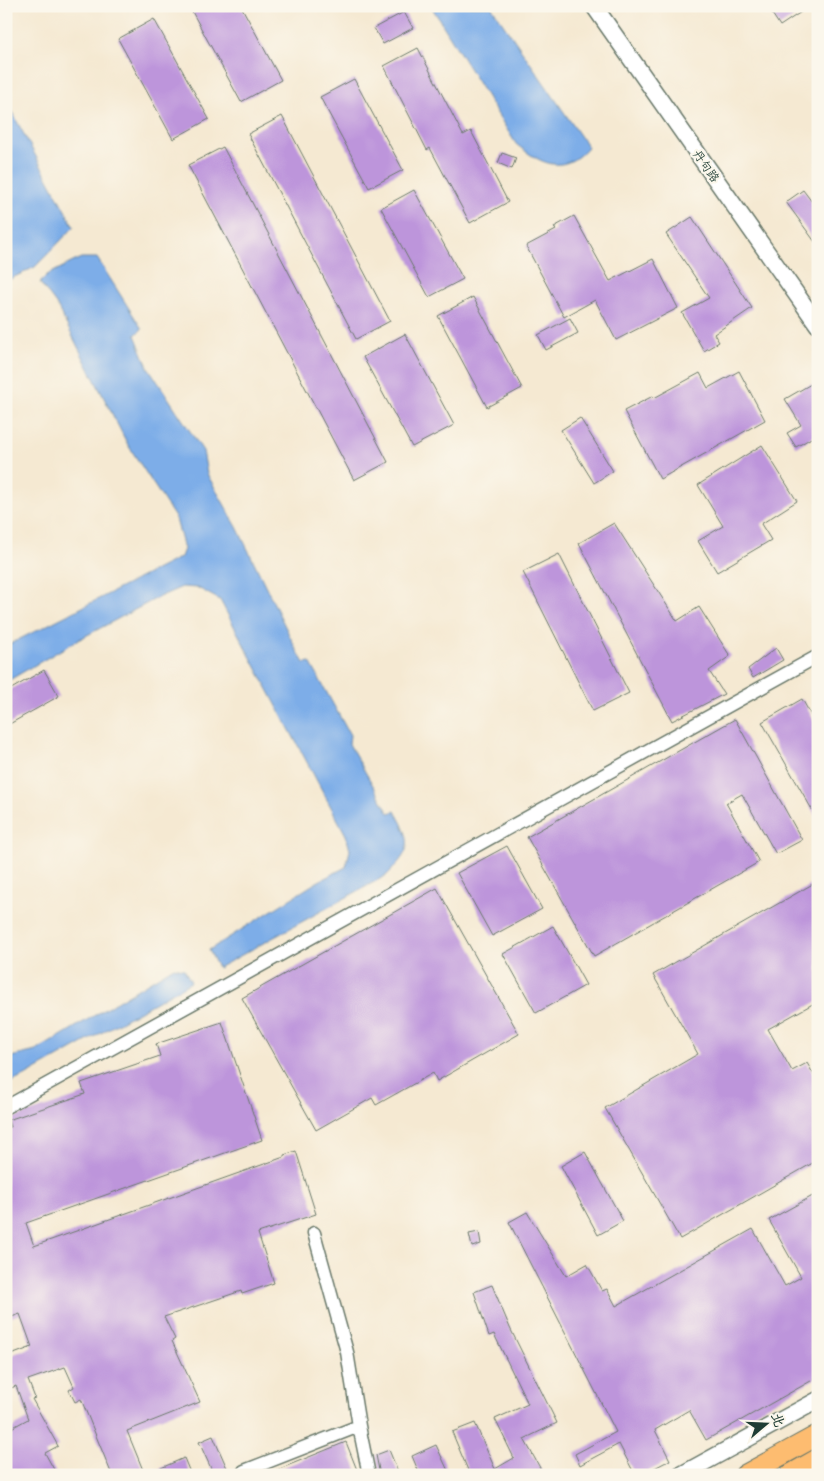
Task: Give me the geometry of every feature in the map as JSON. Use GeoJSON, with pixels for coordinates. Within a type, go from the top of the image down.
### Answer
{"type":"FeatureCollection","features":[{"type":"Feature","properties":{"kind":"main road"},"geometry":{"type":"LineString","coordinates":[[745,1475],[818,1435]]}},
{"type":"Feature","properties":{"kind":"main road"},"geometry":{"type":"LineString","coordinates":[[790,1475],[818,1459]]}},
{"type":"Feature","properties":{"kind":"street","name":"丹句路"},"geometry":{"type":"LineString","coordinates":[[594,6],[818,325]]}},
{"type":"Feature","properties":{"kind":"street"},"geometry":{"type":"LineString","coordinates":[[6,1108],[818,656]]}},
{"type":"Feature","properties":{"kind":"street"},"geometry":{"type":"LineString","coordinates":[[314,1233],[346,1352],[369,1475]]}},
{"type":"Feature","properties":{"kind":"street"},"geometry":{"type":"LineString","coordinates":[[682,1475],[818,1400]]}},
{"type":"Feature","properties":{"kind":"street"},"geometry":{"type":"LineString","coordinates":[[244,1471],[359,1426]]}},
{"type":"Feature","properties":{"kind":"water"},"geometry":{"type":"Polygon","coordinates":[[[431,6],[491,6],[588,147],[570,162],[552,164],[534,157],[516,144],[431,6]]]}},
{"type":"Feature","properties":{"kind":"water"},"geometry":{"type":"Polygon","coordinates":[[[6,101],[74,227],[35,267],[6,281],[6,101]]]}},
{"type":"Feature","properties":{"kind":"water"},"geometry":{"type":"Polygon","coordinates":[[[81,258],[97,258],[142,329],[135,335],[148,367],[203,451],[207,474],[237,527],[295,647],[304,663],[310,662],[350,735],[349,744],[389,813],[395,811],[407,838],[405,852],[387,875],[218,968],[209,950],[317,882],[346,867],[350,850],[346,835],[220,600],[198,588],[182,587],[159,597],[76,641],[6,682],[6,646],[181,557],[184,549],[176,519],[128,445],[56,304],[40,283],[47,275],[81,258]]]}},
{"type":"Feature","properties":{"kind":"water"},"geometry":{"type":"Polygon","coordinates":[[[174,967],[184,969],[191,982],[25,1076],[9,1083],[6,1080],[6,1061],[11,1057],[36,1051],[174,967]]]}},
{"type":"Feature","properties":{"kind":"building"},"geometry":{"type":"Polygon","coordinates":[[[189,6],[241,6],[281,80],[241,102],[189,6]]]}},
{"type":"Feature","properties":{"kind":"building"},"geometry":{"type":"Polygon","coordinates":[[[767,6],[810,6],[780,26],[767,6]]]}},
{"type":"Feature","properties":{"kind":"building"},"geometry":{"type":"Polygon","coordinates":[[[404,12],[413,28],[383,44],[374,28],[404,12]]]}},
{"type":"Feature","properties":{"kind":"building"},"geometry":{"type":"Polygon","coordinates":[[[154,19],[209,119],[173,139],[118,39],[154,19]]]}},
{"type":"Feature","properties":{"kind":"building"},"geometry":{"type":"Polygon","coordinates":[[[418,48],[463,135],[471,131],[508,202],[470,223],[430,148],[427,150],[384,66],[418,48]]]}},
{"type":"Feature","properties":{"kind":"building"},"geometry":{"type":"Polygon","coordinates":[[[354,79],[403,170],[369,188],[320,97],[354,79]]]}},
{"type":"Feature","properties":{"kind":"building"},"geometry":{"type":"Polygon","coordinates":[[[282,116],[390,321],[356,339],[248,134],[282,116]]]}},
{"type":"Feature","properties":{"kind":"building"},"geometry":{"type":"Polygon","coordinates":[[[223,147],[388,462],[354,480],[188,165],[223,147]]]}},
{"type":"Feature","properties":{"kind":"building"},"geometry":{"type":"Polygon","coordinates":[[[502,153],[516,158],[512,169],[498,163],[502,153]]]}},
{"type":"Feature","properties":{"kind":"building"},"geometry":{"type":"Polygon","coordinates":[[[414,190],[463,279],[429,297],[381,208],[414,190]]]}},
{"type":"Feature","properties":{"kind":"building"},"geometry":{"type":"Polygon","coordinates":[[[803,190],[818,210],[818,246],[786,202],[803,190]]]}},
{"type":"Feature","properties":{"kind":"building"},"geometry":{"type":"Polygon","coordinates":[[[574,216],[610,281],[653,259],[678,308],[616,340],[595,300],[564,317],[526,246],[556,230],[554,227],[574,216]]]}},
{"type":"Feature","properties":{"kind":"building"},"geometry":{"type":"Polygon","coordinates":[[[692,217],[752,308],[714,334],[719,342],[704,351],[682,313],[709,298],[666,234],[692,217]]]}},
{"type":"Feature","properties":{"kind":"building"},"geometry":{"type":"Polygon","coordinates":[[[473,297],[522,388],[487,407],[438,316],[473,297]]]}},
{"type":"Feature","properties":{"kind":"building"},"geometry":{"type":"Polygon","coordinates":[[[570,318],[578,333],[546,350],[538,335],[570,318]]]}},
{"type":"Feature","properties":{"kind":"building"},"geometry":{"type":"Polygon","coordinates":[[[405,334],[454,425],[412,447],[363,357],[405,334]]]}},
{"type":"Feature","properties":{"kind":"building"},"geometry":{"type":"Polygon","coordinates":[[[739,371],[765,420],[660,479],[624,411],[653,396],[654,398],[700,373],[708,388],[739,371]]]}},
{"type":"Feature","properties":{"kind":"building"},"geometry":{"type":"Polygon","coordinates":[[[811,384],[818,395],[818,434],[796,447],[787,433],[801,425],[785,399],[811,384]]]}},
{"type":"Feature","properties":{"kind":"building"},"geometry":{"type":"Polygon","coordinates":[[[580,418],[613,471],[594,483],[561,430],[580,418]]]}},
{"type":"Feature","properties":{"kind":"building"},"geometry":{"type":"Polygon","coordinates":[[[762,445],[797,501],[761,524],[771,540],[717,572],[698,541],[723,526],[698,485],[762,445]]]}},
{"type":"Feature","properties":{"kind":"building"},"geometry":{"type":"Polygon","coordinates":[[[614,523],[677,621],[699,607],[730,656],[709,671],[724,694],[672,721],[579,543],[614,523]]]}},
{"type":"Feature","properties":{"kind":"building"},"geometry":{"type":"Polygon","coordinates":[[[559,554],[629,693],[593,711],[523,572],[559,554]]]}},
{"type":"Feature","properties":{"kind":"building"},"geometry":{"type":"Polygon","coordinates":[[[776,648],[783,660],[753,678],[748,669],[776,648]]]}},
{"type":"Feature","properties":{"kind":"building"},"geometry":{"type":"Polygon","coordinates":[[[44,670],[59,696],[6,726],[6,692],[44,670]]]}},
{"type":"Feature","properties":{"kind":"building"},"geometry":{"type":"Polygon","coordinates":[[[802,699],[818,728],[818,820],[762,722],[802,699]]]}},
{"type":"Feature","properties":{"kind":"building"},"geometry":{"type":"Polygon","coordinates":[[[735,719],[802,840],[776,854],[742,794],[726,803],[759,862],[594,956],[527,837],[735,719]]]}},
{"type":"Feature","properties":{"kind":"building"},"geometry":{"type":"Polygon","coordinates":[[[507,846],[542,909],[492,936],[457,873],[507,846]]]}},
{"type":"Feature","properties":{"kind":"building"},"geometry":{"type":"Polygon","coordinates":[[[818,881],[818,1001],[768,1029],[792,1071],[807,1063],[818,1082],[818,1160],[680,1239],[605,1108],[698,1054],[653,975],[818,881]]]}},
{"type":"Feature","properties":{"kind":"building"},"geometry":{"type":"Polygon","coordinates":[[[437,888],[519,1034],[437,1081],[433,1073],[376,1105],[372,1098],[316,1130],[242,998],[437,888]]]}},
{"type":"Feature","properties":{"kind":"building"},"geometry":{"type":"Polygon","coordinates":[[[553,926],[586,985],[536,1013],[503,954],[553,926]]]}},
{"type":"Feature","properties":{"kind":"building"},"geometry":{"type":"Polygon","coordinates":[[[222,1022],[262,1140],[26,1223],[34,1246],[284,1157],[284,1155],[296,1151],[316,1214],[258,1233],[274,1283],[242,1294],[241,1291],[164,1317],[175,1339],[172,1341],[200,1402],[127,1431],[145,1475],[112,1475],[81,1399],[75,1402],[69,1390],[74,1387],[65,1367],[28,1380],[35,1398],[32,1399],[58,1446],[45,1453],[57,1475],[6,1475],[6,1431],[28,1419],[16,1386],[6,1390],[6,1357],[32,1347],[20,1314],[6,1319],[6,1127],[10,1127],[8,1120],[85,1094],[81,1083],[160,1056],[156,1044],[222,1022]]]}},
{"type":"Feature","properties":{"kind":"building"},"geometry":{"type":"Polygon","coordinates":[[[585,1152],[623,1221],[598,1235],[561,1166],[585,1152]]]}},
{"type":"Feature","properties":{"kind":"building"},"geometry":{"type":"Polygon","coordinates":[[[818,1193],[818,1377],[706,1440],[689,1410],[655,1430],[670,1460],[641,1475],[635,1475],[619,1444],[580,1465],[575,1454],[616,1432],[509,1222],[527,1212],[566,1276],[587,1264],[602,1291],[607,1289],[616,1306],[753,1229],[785,1286],[801,1277],[769,1220],[818,1193]]]}},
{"type":"Feature","properties":{"kind":"building"},"geometry":{"type":"Polygon","coordinates":[[[479,1232],[481,1244],[472,1247],[469,1234],[479,1232]]]}},
{"type":"Feature","properties":{"kind":"building"},"geometry":{"type":"Polygon","coordinates":[[[492,1285],[510,1328],[557,1423],[524,1439],[544,1475],[470,1475],[452,1432],[475,1423],[495,1469],[514,1458],[495,1419],[528,1404],[494,1334],[489,1336],[474,1292],[492,1285]]]}},
{"type":"Feature","properties":{"kind":"building"},"geometry":{"type":"Polygon","coordinates":[[[213,1436],[230,1475],[214,1475],[199,1442],[213,1436]]]}},
{"type":"Feature","properties":{"kind":"building"},"geometry":{"type":"Polygon","coordinates":[[[346,1442],[359,1475],[267,1475],[267,1474],[346,1442]]]}},
{"type":"Feature","properties":{"kind":"building"},"geometry":{"type":"Polygon","coordinates":[[[436,1445],[450,1475],[420,1475],[412,1456],[436,1445]]]}},
{"type":"Feature","properties":{"kind":"building"},"geometry":{"type":"Polygon","coordinates":[[[389,1450],[399,1475],[380,1475],[376,1455],[389,1450]]]}},
{"type":"Feature","properties":{"kind":"building"},"geometry":{"type":"Polygon","coordinates":[[[184,1458],[191,1475],[145,1475],[184,1458]]]}}]}
